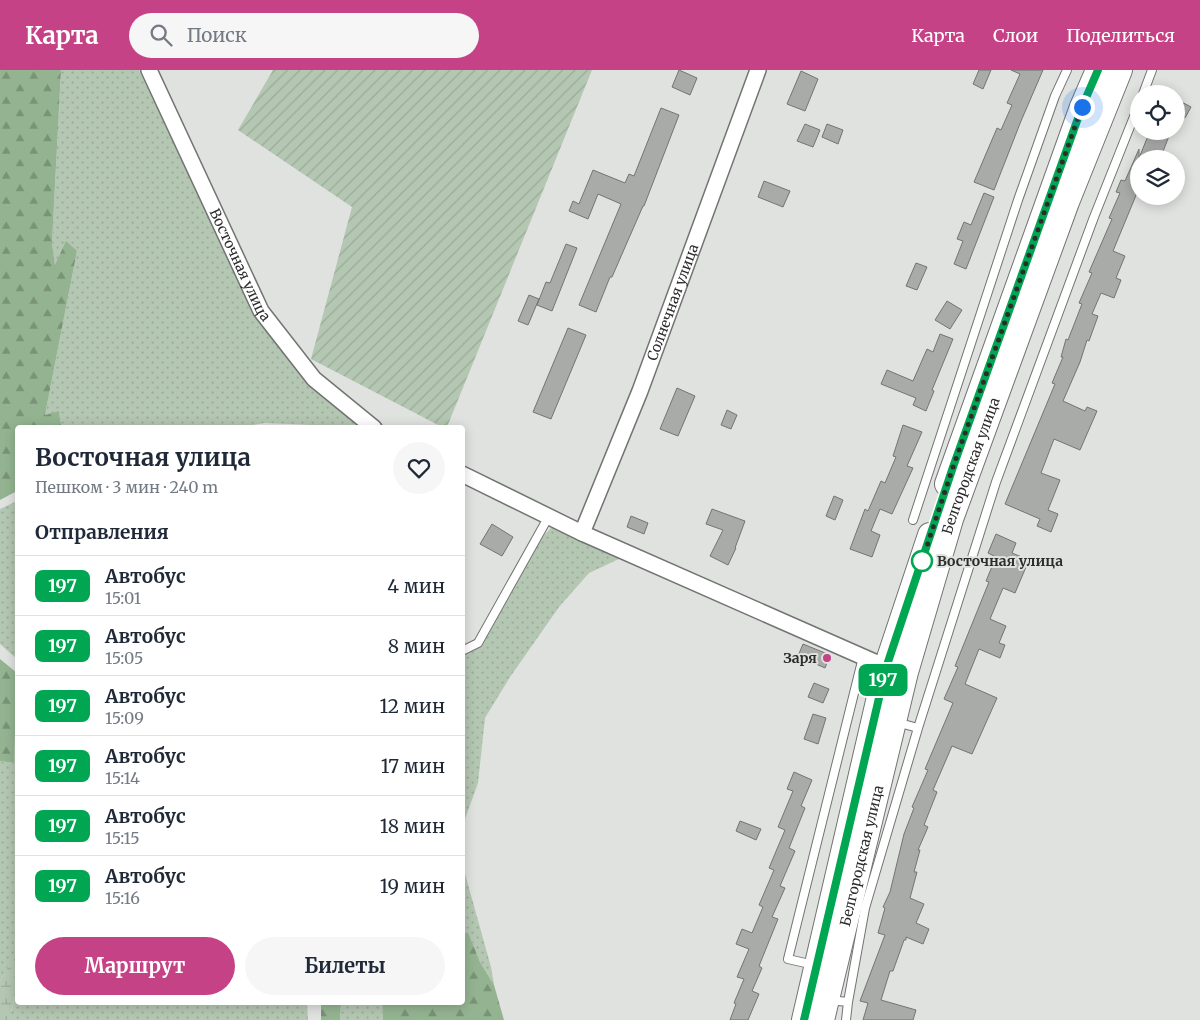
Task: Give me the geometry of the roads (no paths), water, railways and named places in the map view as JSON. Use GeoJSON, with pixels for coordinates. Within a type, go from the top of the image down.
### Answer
{"type":"FeatureCollection","features":[{"type":"Feature","properties":{"kind":"main road","name":"Белгородская улица"},"geometry":{"type":"LineString","coordinates":[[804,1020],[896,670],[953,467],[1082,107],[1098,70]]}},
{"type":"Feature","properties":{"kind":"main road","name":"Белгородская улица"},"geometry":{"type":"LineString","coordinates":[[832,1007],[894,722],[896,670],[1067,202],[1120,70]]}},
{"type":"Feature","properties":{"kind":"street","name":"Восточная улица"},"geometry":{"type":"LineString","coordinates":[[149,70],[261,311],[314,379],[370,425]]}},
{"type":"Feature","properties":{"kind":"street","name":"Солнечная улица"},"geometry":{"type":"LineString","coordinates":[[582,533],[640,391],[758,70]]}},
{"type":"Feature","properties":{"kind":"street"},"geometry":{"type":"LineString","coordinates":[[465,475],[582,533],[896,670]]}},
{"type":"Feature","properties":{"kind":"lane"},"geometry":{"type":"LineString","coordinates":[[913,520],[1018,200],[1055,96],[1067,70]]}},
{"type":"Feature","properties":{"kind":"lane"},"geometry":{"type":"LineString","coordinates":[[1146,85],[1152,70]]}},
{"type":"Feature","properties":{"kind":"lane"},"geometry":{"type":"LineString","coordinates":[[846,1020],[832,1007],[865,908],[918,728],[996,482],[1094,217],[1130,127]]}},
{"type":"Feature","properties":{"kind":"lane"},"geometry":{"type":"LineString","coordinates":[[465,649],[478,642],[549,516]]}},
{"type":"Feature","properties":{"kind":"lane"},"geometry":{"type":"LineString","coordinates":[[817,966],[788,959],[863,657]]}},
{"type":"Feature","properties":{"kind":"lane"},"geometry":{"type":"LineString","coordinates":[[894,722],[918,728]]}},
{"type":"Feature","properties":{"kind":"place","name":"Восточная улица"},"geometry":{"type":"Point","coordinates":[922,561]}},
{"type":"Feature","properties":{"kind":"place","name":"Заря"},"geometry":{"type":"Point","coordinates":[827,658]}}]}
